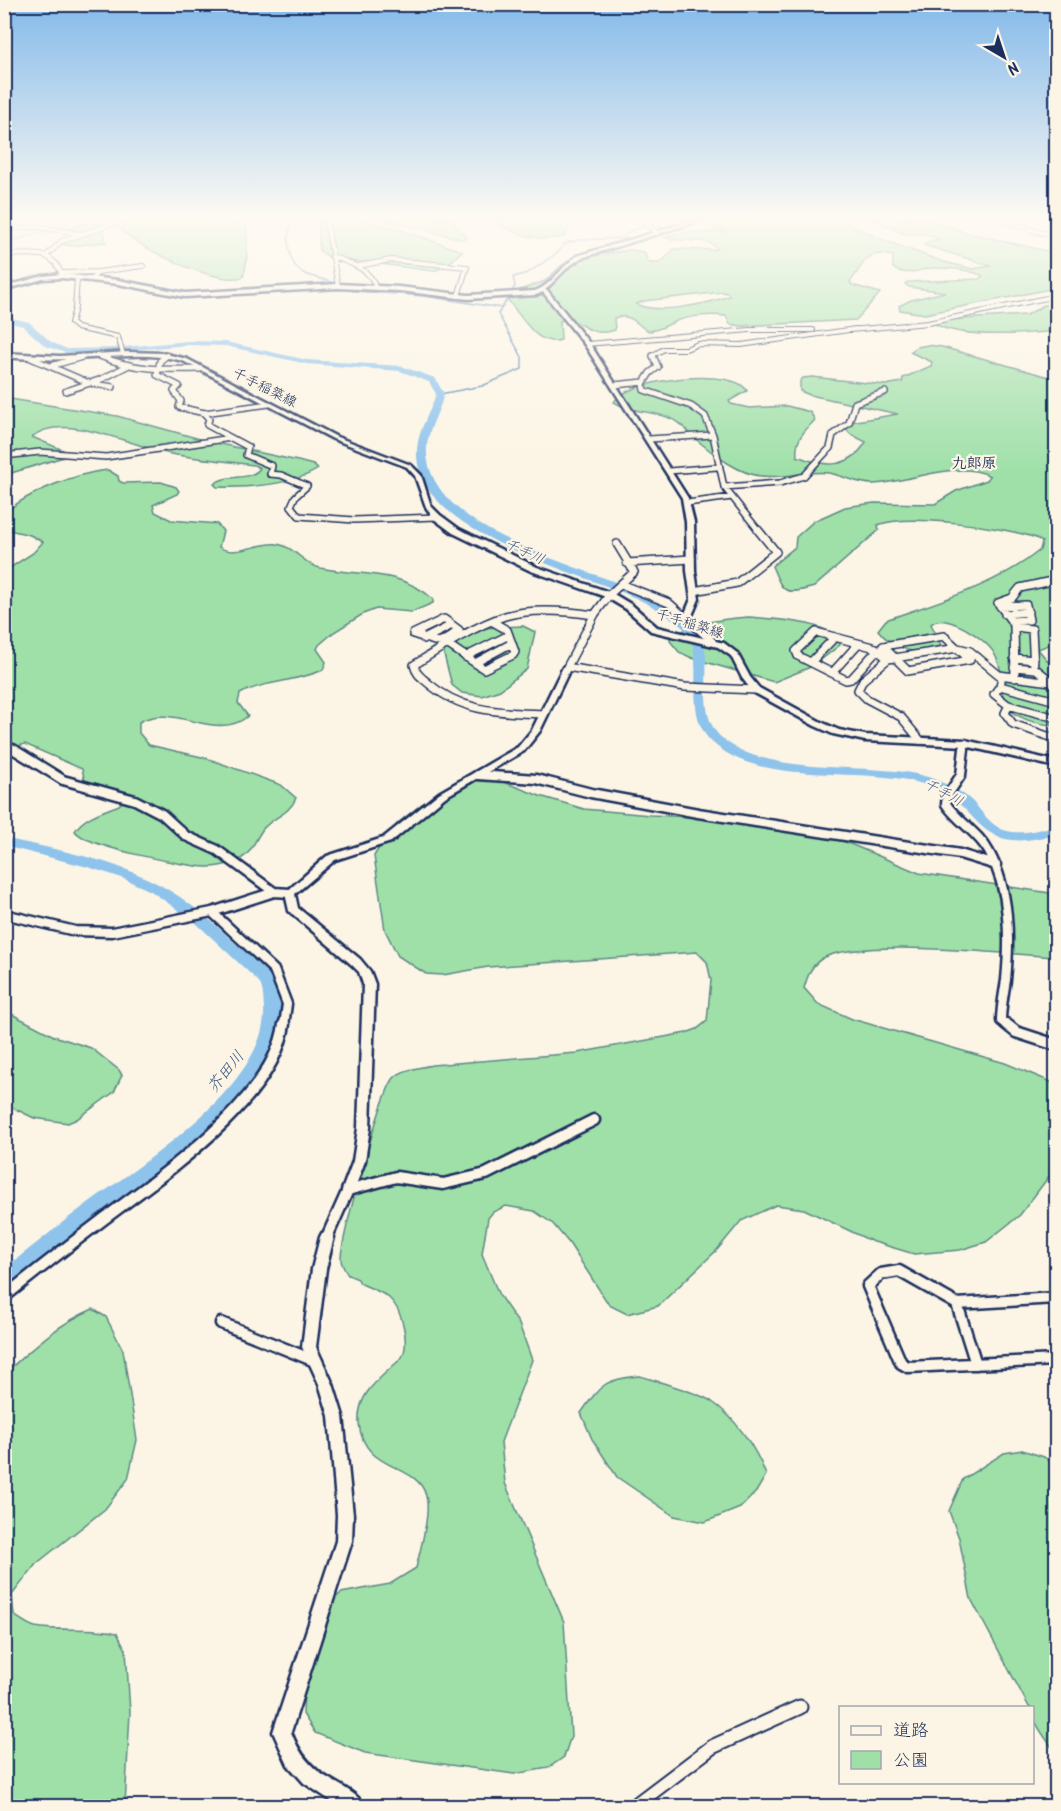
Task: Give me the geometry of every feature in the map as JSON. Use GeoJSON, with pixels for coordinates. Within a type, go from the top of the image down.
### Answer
{"type":"FeatureCollection","features":[{"type":"Feature","properties":{"kind":"main road"},"geometry":{"type":"LineString","coordinates":[[555,304],[587,344],[649,439],[687,503],[695,599],[687,618]]}},
{"type":"Feature","properties":{"kind":"main road","name":"千手稲築線"},"geometry":{"type":"LineString","coordinates":[[4,355],[31,358],[82,357],[100,356],[123,350],[167,355],[185,360],[343,442],[409,466],[418,475],[428,506],[436,517],[456,531],[534,569],[610,594],[654,629],[722,645],[734,655],[746,678],[756,690],[836,732],[865,738],[965,743],[1056,764]]}},
{"type":"Feature","properties":{"kind":"main road"},"geometry":{"type":"LineString","coordinates":[[348,1190],[359,1161],[364,1128],[369,984],[364,971],[356,962],[293,909],[290,893],[331,858],[387,840],[424,808],[521,749],[530,740],[567,667]]}},
{"type":"Feature","properties":{"kind":"main road"},"geometry":{"type":"LineString","coordinates":[[327,1237],[319,1269],[309,1347],[326,1384],[336,1416],[345,1515],[344,1541],[282,1732],[288,1752],[300,1769],[355,1806]]}},
{"type":"Feature","properties":{"kind":"street"},"geometry":{"type":"LineString","coordinates":[[75,304],[71,323],[77,328],[118,337],[123,350]]}},
{"type":"Feature","properties":{"kind":"street"},"geometry":{"type":"LineString","coordinates":[[614,385],[644,382],[658,367],[654,353],[664,349],[686,349],[698,344],[741,345],[816,333],[877,329],[978,315],[1025,304]]}},
{"type":"Feature","properties":{"kind":"street"},"geometry":{"type":"LineString","coordinates":[[587,344],[763,330],[856,330]]}},
{"type":"Feature","properties":{"kind":"street"},"geometry":{"type":"LineString","coordinates":[[695,336],[698,344]]}},
{"type":"Feature","properties":{"kind":"street"},"geometry":{"type":"LineString","coordinates":[[167,355],[160,361],[158,370],[160,377],[179,386],[174,391],[181,401],[177,406],[191,412],[204,413],[269,404]]}},
{"type":"Feature","properties":{"kind":"street"},"geometry":{"type":"LineString","coordinates":[[100,356],[114,362],[158,370],[201,369]]}},
{"type":"Feature","properties":{"kind":"street"},"geometry":{"type":"LineString","coordinates":[[51,366],[82,357]]}},
{"type":"Feature","properties":{"kind":"street"},"geometry":{"type":"LineString","coordinates":[[31,358],[33,361],[51,366],[87,384],[120,390]]}},
{"type":"Feature","properties":{"kind":"street"},"geometry":{"type":"LineString","coordinates":[[66,391],[130,365]]}},
{"type":"Feature","properties":{"kind":"street"},"geometry":{"type":"LineString","coordinates":[[644,382],[644,390],[647,392],[700,412],[713,435],[718,475],[724,487],[776,552],[737,583],[694,591]]}},
{"type":"Feature","properties":{"kind":"street"},"geometry":{"type":"LineString","coordinates":[[724,487],[780,483],[808,475],[830,448],[833,435],[849,423],[855,403],[885,392]]}},
{"type":"Feature","properties":{"kind":"street"},"geometry":{"type":"LineString","coordinates":[[204,413],[209,419],[207,424],[248,447],[246,455],[272,466],[270,474],[281,475],[307,486],[295,497],[291,506],[299,516],[354,520],[436,517]]}},
{"type":"Feature","properties":{"kind":"street"},"geometry":{"type":"LineString","coordinates":[[649,439],[713,435]]}},
{"type":"Feature","properties":{"kind":"street"},"geometry":{"type":"LineString","coordinates":[[4,456],[40,452],[106,457],[231,438]]}},
{"type":"Feature","properties":{"kind":"street"},"geometry":{"type":"LineString","coordinates":[[669,471],[717,467]]}},
{"type":"Feature","properties":{"kind":"street"},"geometry":{"type":"LineString","coordinates":[[687,503],[732,497]]}},
{"type":"Feature","properties":{"kind":"street"},"geometry":{"type":"LineString","coordinates":[[617,544],[634,572],[623,586],[610,594],[594,615],[567,667],[691,688],[756,690]]}},
{"type":"Feature","properties":{"kind":"street"},"geometry":{"type":"LineString","coordinates":[[627,563],[690,559]]}},
{"type":"Feature","properties":{"kind":"street"},"geometry":{"type":"LineString","coordinates":[[999,606],[998,603],[1012,598],[1020,588],[1056,580]]}},
{"type":"Feature","properties":{"kind":"street"},"geometry":{"type":"LineString","coordinates":[[623,586],[662,599],[687,618],[707,640]]}},
{"type":"Feature","properties":{"kind":"street"},"geometry":{"type":"LineString","coordinates":[[999,606],[1026,605],[1029,620],[1012,624]]}},
{"type":"Feature","properties":{"kind":"street"},"geometry":{"type":"LineString","coordinates":[[999,606],[1012,624],[1015,678]]}},
{"type":"Feature","properties":{"kind":"street"},"geometry":{"type":"LineString","coordinates":[[544,714],[489,712],[444,697],[416,673],[414,665],[449,642],[512,614],[552,610],[594,615]]}},
{"type":"Feature","properties":{"kind":"street"},"geometry":{"type":"LineString","coordinates":[[1005,614],[1028,612]]}},
{"type":"Feature","properties":{"kind":"street"},"geometry":{"type":"LineString","coordinates":[[449,642],[459,631],[441,620],[413,634],[437,642],[449,642],[475,663],[512,643],[507,630],[493,621]]}},
{"type":"Feature","properties":{"kind":"street"},"geometry":{"type":"LineString","coordinates":[[1012,624],[1032,629],[1034,669]]}},
{"type":"Feature","properties":{"kind":"street"},"geometry":{"type":"LineString","coordinates":[[424,639],[452,625]]}},
{"type":"Feature","properties":{"kind":"street"},"geometry":{"type":"LineString","coordinates":[[877,650],[849,680],[844,680],[798,656],[796,651],[816,632],[877,650],[908,671],[970,660],[944,636],[883,646],[891,659]]}},
{"type":"Feature","properties":{"kind":"street"},"geometry":{"type":"LineString","coordinates":[[465,657],[509,635]]}},
{"type":"Feature","properties":{"kind":"street"},"geometry":{"type":"LineString","coordinates":[[811,662],[835,637]]}},
{"type":"Feature","properties":{"kind":"street"},"geometry":{"type":"LineString","coordinates":[[928,638],[953,663]]}},
{"type":"Feature","properties":{"kind":"street"},"geometry":{"type":"LineString","coordinates":[[913,641],[938,666]]}},
{"type":"Feature","properties":{"kind":"street"},"geometry":{"type":"LineString","coordinates":[[1014,642],[1034,645]]}},
{"type":"Feature","properties":{"kind":"street"},"geometry":{"type":"LineString","coordinates":[[831,673],[858,644]]}},
{"type":"Feature","properties":{"kind":"street"},"geometry":{"type":"LineString","coordinates":[[898,644],[921,668]]}},
{"type":"Feature","properties":{"kind":"street"},"geometry":{"type":"LineString","coordinates":[[920,740],[901,717],[867,699],[858,690],[863,680],[891,659],[958,648],[970,651],[999,675],[1054,684]]}},
{"type":"Feature","properties":{"kind":"street"},"geometry":{"type":"LineString","coordinates":[[1014,658],[1034,660]]}},
{"type":"Feature","properties":{"kind":"street"},"geometry":{"type":"LineString","coordinates":[[1014,667],[1034,669],[1054,684]]}},
{"type":"Feature","properties":{"kind":"street"},"geometry":{"type":"LineString","coordinates":[[999,675],[1000,686],[994,693],[1006,703],[1056,718]]}},
{"type":"Feature","properties":{"kind":"street"},"geometry":{"type":"LineString","coordinates":[[1000,686],[1056,701]]}},
{"type":"Feature","properties":{"kind":"street"},"geometry":{"type":"LineString","coordinates":[[1011,689],[1005,713],[1013,724],[1056,739]]}},
{"type":"Feature","properties":{"kind":"street"},"geometry":{"type":"LineString","coordinates":[[1019,708],[1029,694]]}},
{"type":"Feature","properties":{"kind":"street"},"geometry":{"type":"LineString","coordinates":[[1038,713],[1048,699]]}},
{"type":"Feature","properties":{"kind":"street"},"geometry":{"type":"LineString","coordinates":[[965,743],[961,775],[947,796],[946,804],[958,821],[983,844],[996,866],[1005,908],[1007,949],[1001,1021],[1016,1032],[1056,1045]]}},
{"type":"Feature","properties":{"kind":"street"},"geometry":{"type":"LineString","coordinates":[[4,744],[26,755],[47,772],[63,780],[135,800],[162,814],[186,836],[217,850],[274,892]]}},
{"type":"Feature","properties":{"kind":"street"},"geometry":{"type":"LineString","coordinates":[[478,775],[536,779],[591,793],[698,813],[960,854],[996,866]]}},
{"type":"Feature","properties":{"kind":"street"},"geometry":{"type":"LineString","coordinates":[[4,914],[75,931],[112,932],[212,912],[274,892],[290,893]]}},
{"type":"Feature","properties":{"kind":"street"},"geometry":{"type":"LineString","coordinates":[[4,1297],[190,1155],[243,1101],[280,1047],[288,1016],[287,997],[281,981],[274,970],[212,912]]}},
{"type":"Feature","properties":{"kind":"street"},"geometry":{"type":"LineString","coordinates":[[327,1237],[348,1190],[396,1177],[443,1184],[467,1180],[486,1174],[594,1120]]}},
{"type":"Feature","properties":{"kind":"street"},"geometry":{"type":"LineString","coordinates":[[1056,1298],[957,1304],[899,1271],[891,1270],[870,1282],[868,1286],[901,1363],[908,1367],[1056,1359]]}},
{"type":"Feature","properties":{"kind":"street"},"geometry":{"type":"LineString","coordinates":[[957,1304],[976,1364]]}},
{"type":"Feature","properties":{"kind":"street"},"geometry":{"type":"LineString","coordinates":[[221,1323],[315,1361]]}},
{"type":"Feature","properties":{"kind":"street"},"geometry":{"type":"LineString","coordinates":[[634,1806],[702,1754],[725,1741],[786,1716],[800,1707]]}},
{"type":"Feature","properties":{"kind":"green space"},"geometry":{"type":"Polygon","coordinates":[[[510,304],[637,304],[656,309],[701,304],[871,304],[856,320],[741,326],[730,324],[726,316],[706,315],[691,317],[649,331],[630,318],[621,317],[614,318],[615,330],[596,332],[572,320],[567,320],[560,321],[561,340],[552,341],[544,339],[530,328],[510,304]]]}},
{"type":"Feature","properties":{"kind":"green space"},"geometry":{"type":"Polygon","coordinates":[[[904,304],[978,304],[925,314],[900,310],[899,306],[904,304]]]}},
{"type":"Feature","properties":{"kind":"green space"},"geometry":{"type":"Polygon","coordinates":[[[1044,305],[1056,305],[1056,331],[977,334],[947,329],[935,324],[946,320],[1027,315],[1044,305]]]}},
{"type":"Feature","properties":{"kind":"green space"},"geometry":{"type":"Polygon","coordinates":[[[928,345],[1056,379],[1056,642],[1038,649],[1056,671],[1056,726],[1027,720],[1002,704],[1002,678],[994,653],[990,647],[965,628],[946,621],[931,624],[941,645],[925,652],[907,650],[891,642],[878,630],[886,620],[986,583],[1023,563],[1040,550],[1042,542],[1036,538],[980,526],[910,520],[878,525],[879,530],[814,587],[796,591],[786,590],[779,582],[772,566],[795,547],[796,537],[814,521],[845,507],[874,503],[935,504],[956,491],[987,480],[990,476],[978,471],[948,471],[873,484],[829,473],[761,476],[744,472],[720,458],[674,420],[621,406],[614,402],[623,394],[639,387],[681,378],[703,377],[738,383],[747,391],[729,401],[731,404],[749,408],[787,406],[810,412],[815,420],[799,440],[797,456],[826,464],[835,464],[852,458],[866,442],[850,434],[845,428],[851,422],[898,414],[810,395],[800,391],[800,381],[803,378],[812,377],[885,385],[902,382],[903,378],[931,366],[932,362],[910,352],[917,347],[928,345]]]}},
{"type":"Feature","properties":{"kind":"green space"},"geometry":{"type":"Polygon","coordinates":[[[4,398],[117,416],[211,442],[298,461],[313,465],[318,469],[283,482],[255,486],[217,487],[214,484],[219,481],[251,475],[260,468],[254,465],[171,454],[100,433],[62,427],[45,430],[32,437],[68,452],[70,455],[5,475],[4,398]]]}},
{"type":"Feature","properties":{"kind":"green space"},"geometry":{"type":"Polygon","coordinates":[[[108,470],[118,476],[119,481],[123,483],[161,482],[176,487],[179,491],[177,494],[153,505],[155,512],[171,520],[217,524],[223,531],[219,547],[225,550],[232,551],[270,544],[283,545],[314,566],[393,578],[420,589],[433,599],[433,603],[412,612],[376,609],[363,614],[334,632],[317,649],[326,662],[323,670],[260,686],[240,694],[238,703],[248,716],[236,723],[222,726],[166,716],[152,717],[139,722],[139,733],[149,745],[206,758],[281,785],[296,798],[285,812],[263,829],[245,856],[231,863],[207,867],[179,863],[137,855],[83,837],[75,831],[79,826],[94,815],[119,805],[122,802],[120,798],[86,786],[82,769],[25,744],[5,750],[4,669],[7,664],[4,657],[5,571],[33,553],[43,542],[30,535],[5,529],[5,513],[26,498],[68,479],[108,470]]]}},
{"type":"Feature","properties":{"kind":"green space"},"geometry":{"type":"Polygon","coordinates":[[[749,617],[786,620],[815,626],[836,637],[840,645],[813,666],[774,682],[692,658],[679,652],[670,641],[670,638],[698,625],[718,620],[749,617]]]}},
{"type":"Feature","properties":{"kind":"green space"},"geometry":{"type":"Polygon","coordinates":[[[523,626],[535,632],[527,669],[500,690],[482,696],[462,693],[452,685],[444,655],[446,642],[460,629],[523,626]]]}},
{"type":"Feature","properties":{"kind":"green space"},"geometry":{"type":"Polygon","coordinates":[[[478,778],[496,779],[540,796],[584,809],[751,820],[829,835],[919,873],[1056,894],[1056,957],[901,948],[842,952],[823,958],[816,964],[804,988],[818,1004],[852,1019],[1005,1063],[1056,1084],[1056,1167],[1020,1215],[986,1242],[960,1250],[914,1254],[871,1241],[804,1209],[776,1205],[741,1221],[717,1250],[658,1306],[627,1314],[609,1305],[569,1243],[553,1224],[534,1211],[506,1206],[493,1212],[488,1218],[482,1254],[499,1295],[519,1324],[532,1360],[501,1442],[505,1483],[564,1622],[571,1736],[564,1757],[548,1768],[514,1774],[365,1753],[315,1733],[303,1714],[305,1667],[325,1608],[341,1593],[390,1584],[416,1568],[427,1512],[426,1496],[421,1485],[413,1477],[380,1459],[370,1451],[363,1439],[359,1414],[364,1398],[373,1385],[402,1357],[405,1335],[394,1303],[379,1291],[348,1275],[343,1267],[342,1246],[347,1225],[388,1089],[397,1075],[432,1065],[577,1053],[686,1033],[697,1029],[707,1021],[711,980],[707,962],[697,952],[488,967],[443,975],[426,974],[398,956],[385,930],[374,856],[385,838],[399,822],[422,804],[478,778]]]}},
{"type":"Feature","properties":{"kind":"green space"},"geometry":{"type":"Polygon","coordinates":[[[4,1010],[54,1036],[91,1048],[119,1070],[122,1075],[114,1092],[68,1123],[34,1118],[5,1104],[4,1010]]]}},
{"type":"Feature","properties":{"kind":"green space"},"geometry":{"type":"Polygon","coordinates":[[[93,1309],[106,1317],[123,1350],[137,1440],[128,1479],[105,1509],[36,1564],[12,1595],[14,1615],[32,1626],[117,1633],[126,1650],[130,1712],[125,1806],[5,1806],[5,1373],[57,1329],[93,1309]]]}},
{"type":"Feature","properties":{"kind":"green space"},"geometry":{"type":"Polygon","coordinates":[[[640,1376],[704,1397],[720,1408],[744,1434],[757,1454],[766,1475],[756,1492],[740,1508],[705,1522],[674,1516],[617,1477],[592,1439],[581,1413],[599,1389],[611,1381],[640,1376]]]}},
{"type":"Feature","properties":{"kind":"green space"},"geometry":{"type":"Polygon","coordinates":[[[1022,1450],[1044,1457],[1056,1466],[1056,1753],[1037,1726],[1034,1706],[1028,1706],[971,1599],[959,1538],[949,1511],[963,1479],[1004,1453],[1022,1450]]]}},
{"type":"Feature","properties":{"kind":"waterway"},"geometry":{"type":"LineString","coordinates":[[472,304],[502,308]]}},
{"type":"Feature","properties":{"kind":"waterway"},"geometry":{"type":"LineString","coordinates":[[502,308],[504,304]]}},
{"type":"Feature","properties":{"kind":"waterway"},"geometry":{"type":"LineString","coordinates":[[440,394],[482,386],[522,369],[522,357],[498,314],[502,308]]}},
{"type":"Feature","properties":{"kind":"waterway","name":"千手川"},"geometry":{"type":"LineString","coordinates":[[4,318],[26,324],[48,344],[66,351],[113,350],[188,343],[226,344],[307,362],[401,369],[425,376],[432,380],[440,394],[425,433],[422,449],[422,458],[431,485],[450,507],[477,527],[508,544],[639,595],[686,624],[695,634],[699,647],[702,713],[708,728],[718,741],[738,753],[761,761],[787,766],[895,774],[917,778],[959,797],[991,829],[1003,834],[1023,836],[1056,830]]}},
{"type":"Feature","properties":{"kind":"waterway","name":"芥田川"},"geometry":{"type":"LineString","coordinates":[[4,842],[111,869],[144,882],[168,895],[211,929],[254,967],[264,979],[271,991],[273,1022],[262,1052],[243,1082],[217,1111],[188,1138],[4,1280]]}},
{"type":"Feature","properties":{"kind":"district","name":"九郎原"},"geometry":{"type":"Point","coordinates":[974,463]}}]}
